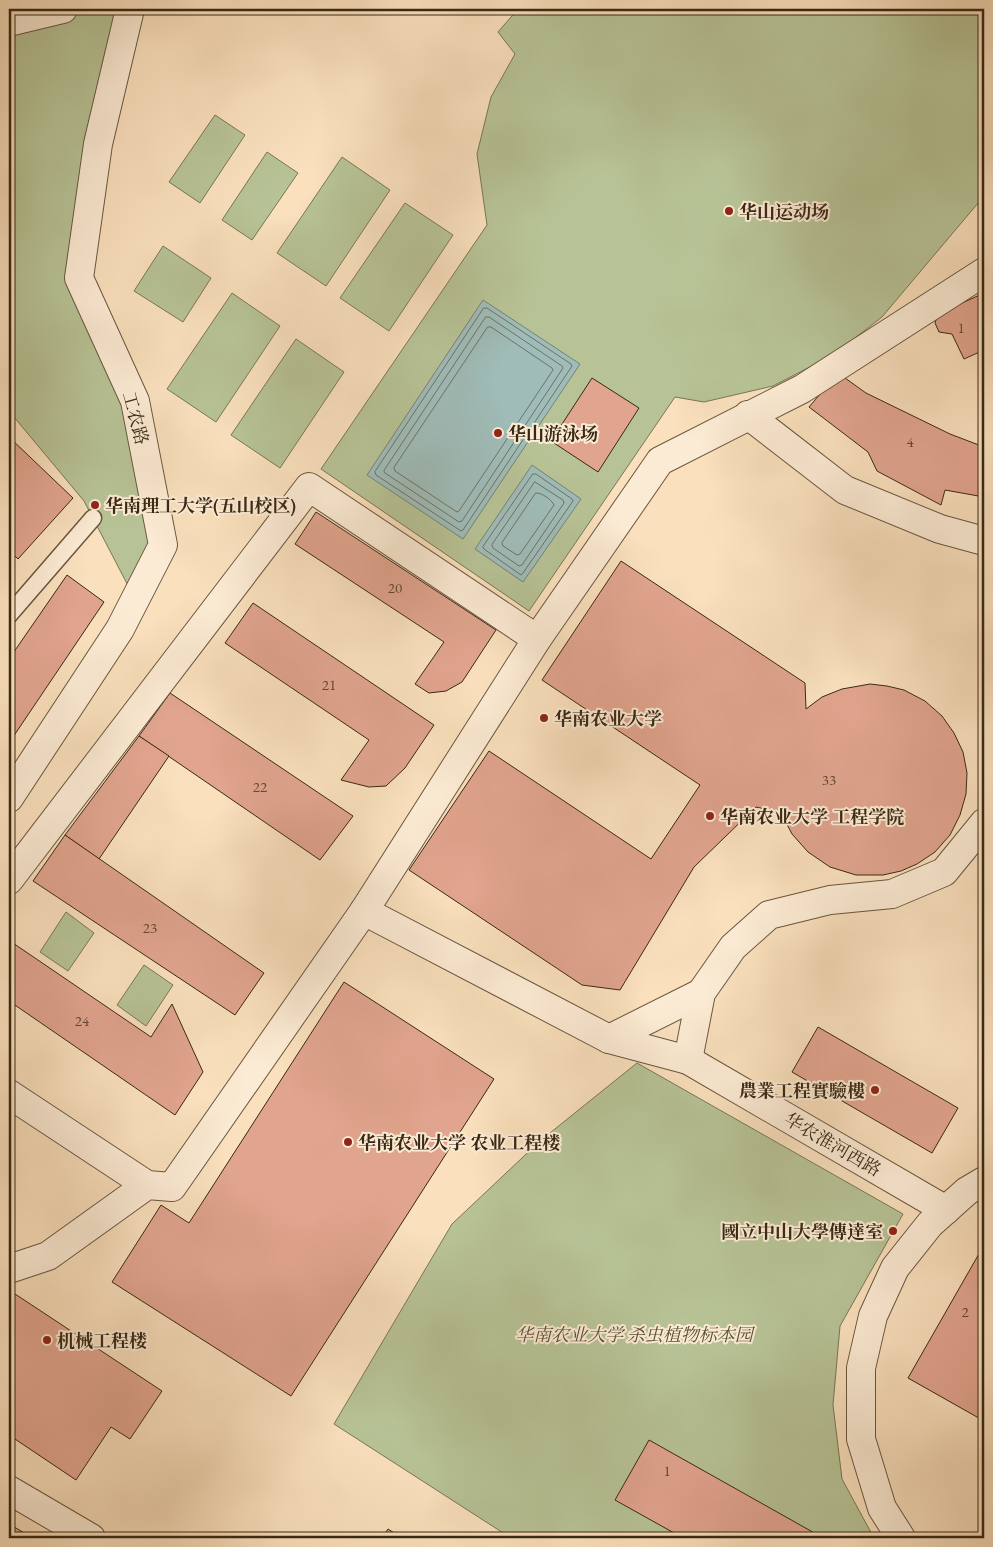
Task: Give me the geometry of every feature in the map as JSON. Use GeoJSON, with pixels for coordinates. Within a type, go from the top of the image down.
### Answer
{"type":"FeatureCollection","features":[{"type":"Feature","properties":{"kind":"street"},"geometry":{"type":"LineString","coordinates":[[9,22],[63,9]]}},
{"type":"Feature","properties":{"kind":"street","name":"工农路"},"geometry":{"type":"LineString","coordinates":[[9,798],[120,629],[163,545],[135,401],[79,278],[98,144],[130,9]]}},
{"type":"Feature","properties":{"kind":"street"},"geometry":{"type":"LineString","coordinates":[[9,1094],[147,1185],[172,1187],[364,911],[537,639],[660,461],[802,388],[984,272]]}},
{"type":"Feature","properties":{"kind":"street"},"geometry":{"type":"LineString","coordinates":[[748,416],[845,490],[940,530],[984,541]]}},
{"type":"Feature","properties":{"kind":"street"},"geometry":{"type":"LineString","coordinates":[[9,880],[309,487],[537,639]]}},
{"type":"Feature","properties":{"kind":"street"},"geometry":{"type":"LineString","coordinates":[[688,1060],[701,993],[733,947],[769,915],[830,900],[892,894],[944,872],[984,823]]}},
{"type":"Feature","properties":{"kind":"street","name":"华农淮河西路"},"geometry":{"type":"LineString","coordinates":[[364,911],[609,1038],[688,1060],[946,1210]]}},
{"type":"Feature","properties":{"kind":"street"},"geometry":{"type":"LineString","coordinates":[[609,1038],[701,993]]}},
{"type":"Feature","properties":{"kind":"street"},"geometry":{"type":"LineString","coordinates":[[901,1538],[882,1508],[862,1439],[861,1368],[873,1316],[896,1268],[930,1224],[967,1191],[984,1181]]}},
{"type":"Feature","properties":{"kind":"street"},"geometry":{"type":"LineString","coordinates":[[9,1268],[48,1256],[147,1185]]}},
{"type":"Feature","properties":{"kind":"street"},"geometry":{"type":"LineString","coordinates":[[9,1490],[91,1538]]}},
{"type":"Feature","properties":{"kind":"lane"},"geometry":{"type":"LineString","coordinates":[[9,616],[93,518]]}},
{"type":"Feature","properties":{"kind":"green space"},"geometry":{"type":"Polygon","coordinates":[[[63,9],[131,9],[79,278],[135,401],[163,545],[135,599],[84,501],[9,411],[9,22],[63,9]]]}},
{"type":"Feature","properties":{"kind":"green space","name":"华山运动场"},"geometry":{"type":"Polygon","coordinates":[[[518,9],[984,9],[984,196],[882,317],[833,355],[773,386],[704,402],[675,397],[529,611],[321,469],[487,225],[477,154],[491,97],[515,54],[498,32],[518,9]]]}},
{"type":"Feature","properties":{"kind":"green space"},"geometry":{"type":"Polygon","coordinates":[[[215,115],[245,135],[200,203],[169,182],[215,115]]]}},
{"type":"Feature","properties":{"kind":"green space"},"geometry":{"type":"Polygon","coordinates":[[[267,152],[298,173],[252,240],[222,220],[267,152]]]}},
{"type":"Feature","properties":{"kind":"green space"},"geometry":{"type":"Polygon","coordinates":[[[342,157],[390,190],[326,286],[277,253],[342,157]]]}},
{"type":"Feature","properties":{"kind":"green space"},"geometry":{"type":"Polygon","coordinates":[[[405,203],[453,235],[389,331],[340,298],[405,203]]]}},
{"type":"Feature","properties":{"kind":"green space"},"geometry":{"type":"Polygon","coordinates":[[[163,246],[211,278],[183,322],[134,291],[163,246]]]}},
{"type":"Feature","properties":{"kind":"green space"},"geometry":{"type":"Polygon","coordinates":[[[232,293],[280,326],[216,422],[167,389],[232,293]]]}},
{"type":"Feature","properties":{"kind":"green space"},"geometry":{"type":"Polygon","coordinates":[[[296,339],[344,372],[280,468],[231,435],[296,339]]]}},
{"type":"Feature","properties":{"kind":"green space"},"geometry":{"type":"Polygon","coordinates":[[[66,912],[94,933],[68,971],[40,952],[66,912]]]}},
{"type":"Feature","properties":{"kind":"green space"},"geometry":{"type":"Polygon","coordinates":[[[144,965],[173,985],[146,1026],[117,1005],[144,965]]]}},
{"type":"Feature","properties":{"kind":"green space","name":"华南农业大学 杀虫植物标本园"},"geometry":{"type":"Polygon","coordinates":[[[637,1063],[903,1214],[840,1326],[833,1405],[842,1479],[874,1538],[511,1538],[334,1424],[452,1224],[540,1141],[637,1063]]]}},
{"type":"Feature","properties":{"kind":"water"},"geometry":{"type":"Polygon","coordinates":[[[483,300],[580,364],[463,539],[367,475],[483,300]]]}},
{"type":"Feature","properties":{"kind":"water"},"geometry":{"type":"Polygon","coordinates":[[[532,465],[581,499],[523,582],[475,549],[532,465]]]}},
{"type":"Feature","properties":{"kind":"building"},"geometry":{"type":"Polygon","coordinates":[[[984,293],[984,350],[964,359],[952,334],[939,332],[935,323],[938,314],[984,293]]]}},
{"type":"Feature","properties":{"kind":"building"},"geometry":{"type":"Polygon","coordinates":[[[838,373],[866,393],[950,434],[984,447],[984,497],[945,490],[941,505],[877,471],[868,452],[809,407],[838,373]]]}},
{"type":"Feature","properties":{"kind":"building"},"geometry":{"type":"Polygon","coordinates":[[[592,378],[639,408],[598,472],[551,441],[592,378]]]}},
{"type":"Feature","properties":{"kind":"building"},"geometry":{"type":"Polygon","coordinates":[[[9,437],[73,498],[18,559],[9,550],[9,437]]]}},
{"type":"Feature","properties":{"kind":"building"},"geometry":{"type":"Polygon","coordinates":[[[316,512],[496,630],[462,682],[446,691],[429,693],[415,684],[444,642],[295,544],[316,512]]]}},
{"type":"Feature","properties":{"kind":"building"},"geometry":{"type":"Polygon","coordinates":[[[621,561],[805,683],[806,709],[822,697],[842,689],[870,684],[904,690],[925,701],[942,716],[954,733],[963,752],[967,773],[966,794],[960,815],[950,835],[935,852],[917,864],[901,871],[883,875],[856,875],[830,867],[808,852],[792,834],[781,813],[756,807],[694,867],[620,990],[582,985],[409,870],[489,751],[651,859],[700,785],[542,680],[621,561]]]}},
{"type":"Feature","properties":{"kind":"building"},"geometry":{"type":"Polygon","coordinates":[[[67,575],[104,602],[9,743],[9,659],[67,575]]]}},
{"type":"Feature","properties":{"kind":"building"},"geometry":{"type":"Polygon","coordinates":[[[253,603],[434,725],[405,768],[386,786],[369,787],[341,780],[369,740],[225,643],[253,603]]]}},
{"type":"Feature","properties":{"kind":"building"},"geometry":{"type":"Polygon","coordinates":[[[170,693],[353,816],[320,860],[139,736],[170,693]]]}},
{"type":"Feature","properties":{"kind":"building"},"geometry":{"type":"Polygon","coordinates":[[[139,736],[169,756],[99,859],[65,835],[139,736]]]}},
{"type":"Feature","properties":{"kind":"building"},"geometry":{"type":"Polygon","coordinates":[[[65,835],[264,973],[235,1015],[33,881],[65,835]]]}},
{"type":"Feature","properties":{"kind":"building"},"geometry":{"type":"Polygon","coordinates":[[[10,941],[151,1037],[172,1004],[203,1072],[175,1115],[9,1001],[10,941]]]}},
{"type":"Feature","properties":{"kind":"building","name":"华南农业大学 农业工程楼"},"geometry":{"type":"Polygon","coordinates":[[[344,982],[494,1079],[291,1396],[112,1282],[161,1205],[189,1223],[344,982]]]}},
{"type":"Feature","properties":{"kind":"building","name":"農業工程實驗樓"},"geometry":{"type":"Polygon","coordinates":[[[818,1027],[958,1108],[932,1153],[792,1072],[818,1027]]]}},
{"type":"Feature","properties":{"kind":"building"},"geometry":{"type":"Polygon","coordinates":[[[984,1245],[984,1421],[908,1378],[984,1245]]]}},
{"type":"Feature","properties":{"kind":"building","name":"机械工程楼"},"geometry":{"type":"Polygon","coordinates":[[[9,1290],[162,1391],[130,1439],[111,1427],[76,1480],[9,1435],[9,1290]]]}},
{"type":"Feature","properties":{"kind":"building"},"geometry":{"type":"Polygon","coordinates":[[[649,1440],[818,1535],[817,1538],[683,1538],[615,1500],[649,1440]]]}},
{"type":"Feature","properties":{"kind":"building"},"geometry":{"type":"Polygon","coordinates":[[[9,1524],[33,1538],[9,1538],[9,1524]]]}},
{"type":"Feature","properties":{"kind":"building"},"geometry":{"type":"Polygon","coordinates":[[[388,1529],[402,1538],[382,1538],[388,1529]]]}},
{"type":"Feature","properties":{"kind":"place","name":"华山运动场"},"geometry":{"type":"Point","coordinates":[729,211]}},
{"type":"Feature","properties":{"kind":"place","name":"华山游泳场"},"geometry":{"type":"Point","coordinates":[498,433]}},
{"type":"Feature","properties":{"kind":"place","name":"华南理工大学(五山校区)"},"geometry":{"type":"Point","coordinates":[95,505]}},
{"type":"Feature","properties":{"kind":"place","name":"华南农业大学"},"geometry":{"type":"Point","coordinates":[544,718]}},
{"type":"Feature","properties":{"kind":"place","name":"华南农业大学 工程学院"},"geometry":{"type":"Point","coordinates":[710,816]}},
{"type":"Feature","properties":{"kind":"place","name":"農業工程實驗樓"},"geometry":{"type":"Point","coordinates":[875,1090]}},
{"type":"Feature","properties":{"kind":"place","name":"华南农业大学 农业工程楼"},"geometry":{"type":"Point","coordinates":[348,1142]}},
{"type":"Feature","properties":{"kind":"place","name":"國立中山大學傳達室"},"geometry":{"type":"Point","coordinates":[893,1231]}},
{"type":"Feature","properties":{"kind":"place","name":"机械工程楼"},"geometry":{"type":"Point","coordinates":[47,1340]}}]}
